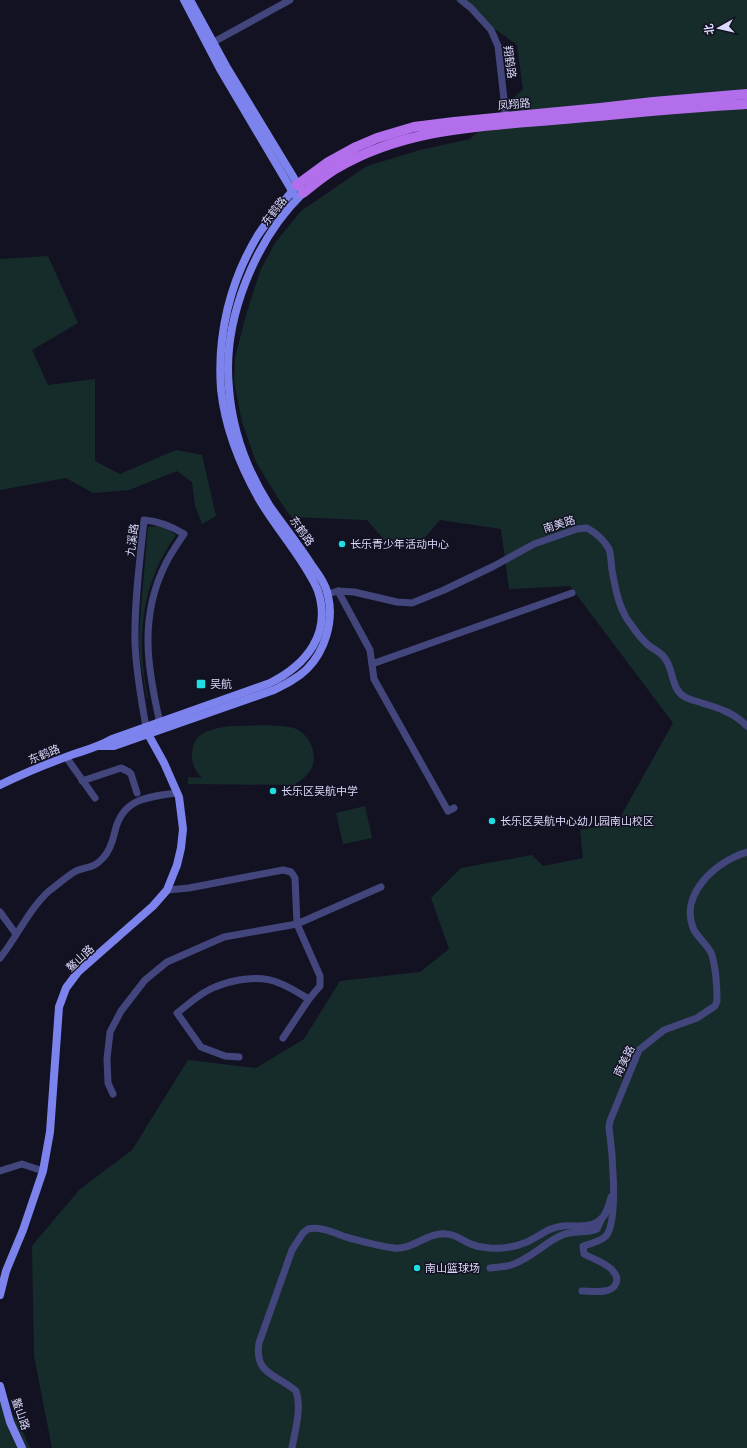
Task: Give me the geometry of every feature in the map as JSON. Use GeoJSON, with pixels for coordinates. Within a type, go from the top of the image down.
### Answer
{"type":"FeatureCollection","features":[{"type":"Feature","properties":{"kind":"main road"},"geometry":{"type":"LineString","coordinates":[[184,0],[297,192]]}},
{"type":"Feature","properties":{"kind":"main road"},"geometry":{"type":"LineString","coordinates":[[190,0],[210,43]]}},
{"type":"Feature","properties":{"kind":"main road","name":"凤翔路"},"geometry":{"type":"LineString","coordinates":[[297,192],[323,166],[347,151],[377,138],[414,127],[430,124],[747,94]]}},
{"type":"Feature","properties":{"kind":"main road","name":"凤翔路"},"geometry":{"type":"LineString","coordinates":[[297,192],[353,159],[396,142],[443,130],[683,108],[747,104]]}},
{"type":"Feature","properties":{"kind":"main road","name":"东鹤路"},"geometry":{"type":"LineString","coordinates":[[0,785],[66,757],[98,746],[114,746],[147,731],[274,690],[297,676],[307,668],[316,657],[327,635],[330,615],[328,594],[320,578],[269,504],[253,474],[235,426],[228,387],[230,344],[241,297],[249,274],[270,232],[297,192]]}},
{"type":"Feature","properties":{"kind":"main road","name":"东鹤路"},"geometry":{"type":"LineString","coordinates":[[147,731],[160,722],[256,689],[283,677],[300,663],[312,650],[319,632],[321,617],[318,591],[298,555],[260,501],[242,467],[229,428],[221,389],[221,345],[224,323],[238,275],[259,235],[297,192]]}},
{"type":"Feature","properties":{"kind":"main road","name":"鳌山路"},"geometry":{"type":"LineString","coordinates":[[0,1295],[6,1271],[23,1230],[43,1171],[50,1132],[59,1007],[66,988],[78,972],[153,906],[167,890],[177,865],[183,829],[182,812],[177,793],[164,763],[147,731]]}},
{"type":"Feature","properties":{"kind":"main road","name":"鳌山路"},"geometry":{"type":"LineString","coordinates":[[0,1386],[10,1422],[22,1448]]}},
{"type":"Feature","properties":{"kind":"street"},"geometry":{"type":"LineString","coordinates":[[210,43],[290,0]]}},
{"type":"Feature","properties":{"kind":"street","name":"翔鹤路"},"geometry":{"type":"LineString","coordinates":[[461,0],[471,8],[491,30],[498,46],[506,117]]}},
{"type":"Feature","properties":{"kind":"street","name":"九溪路"},"geometry":{"type":"LineString","coordinates":[[147,731],[136,664],[135,641],[135,618],[144,520],[162,522],[184,534],[166,563],[158,582],[153,598],[148,627],[149,666],[160,722]]}},
{"type":"Feature","properties":{"kind":"street","name":"南美路"},"geometry":{"type":"LineString","coordinates":[[328,594],[338,592],[354,592],[397,602],[412,603],[444,590],[494,566],[534,544],[587,528],[605,542],[610,551],[614,582],[620,605],[626,617],[641,638],[660,653],[666,660],[679,693],[685,698],[724,709],[740,719],[747,726]]}},
{"type":"Feature","properties":{"kind":"street"},"geometry":{"type":"LineString","coordinates":[[338,592],[370,650],[374,679],[448,811],[454,808]]}},
{"type":"Feature","properties":{"kind":"street"},"geometry":{"type":"LineString","coordinates":[[372,664],[572,593]]}},
{"type":"Feature","properties":{"kind":"street"},"geometry":{"type":"LineString","coordinates":[[66,757],[95,798]]}},
{"type":"Feature","properties":{"kind":"street"},"geometry":{"type":"LineString","coordinates":[[82,781],[121,768],[131,774],[137,793]]}},
{"type":"Feature","properties":{"kind":"street"},"geometry":{"type":"LineString","coordinates":[[0,958],[28,917],[48,892],[76,872],[97,865],[107,854],[113,840],[118,820],[126,808],[140,800],[177,793]]}},
{"type":"Feature","properties":{"kind":"street","name":"南美路"},"geometry":{"type":"LineString","coordinates":[[582,1291],[599,1292],[612,1289],[616,1284],[617,1277],[614,1271],[584,1254],[583,1246],[599,1240],[609,1231],[613,1216],[610,1121],[639,1050],[664,1030],[697,1018],[715,1006],[717,1001],[714,964],[711,953],[694,931],[690,913],[691,902],[695,892],[712,872],[726,861],[739,854],[747,852]]}},
{"type":"Feature","properties":{"kind":"street"},"geometry":{"type":"LineString","coordinates":[[167,890],[189,888],[283,870],[290,872],[294,878],[297,924],[320,976],[320,986],[309,999],[283,1038]]}},
{"type":"Feature","properties":{"kind":"street"},"geometry":{"type":"LineString","coordinates":[[113,1094],[108,1084],[107,1059],[110,1032],[121,1011],[145,980],[168,962],[224,937],[297,924],[381,888]]}},
{"type":"Feature","properties":{"kind":"street"},"geometry":{"type":"LineString","coordinates":[[0,912],[16,934]]}},
{"type":"Feature","properties":{"kind":"street"},"geometry":{"type":"LineString","coordinates":[[239,1057],[225,1056],[201,1047],[177,1013],[200,995],[215,987],[235,981],[263,979],[279,982],[309,999]]}},
{"type":"Feature","properties":{"kind":"street"},"geometry":{"type":"LineString","coordinates":[[0,1171],[22,1164],[43,1171]]}},
{"type":"Feature","properties":{"kind":"street"},"geometry":{"type":"LineString","coordinates":[[490,1268],[511,1266],[534,1254],[561,1235],[574,1232],[589,1232],[597,1229],[607,1212],[613,1191]]}},
{"type":"Feature","properties":{"kind":"street"},"geometry":{"type":"LineString","coordinates":[[292,1448],[298,1410],[296,1391],[264,1368],[258,1360],[258,1353],[259,1343],[292,1250],[303,1233],[308,1229],[321,1229],[394,1248],[403,1248],[412,1245],[434,1234],[446,1234],[456,1236],[474,1246],[499,1248],[513,1247],[528,1241],[546,1230],[588,1225],[601,1220]]}},
{"type":"Feature","properties":{"kind":"green space"},"geometry":{"type":"Polygon","coordinates":[[[455,0],[747,0],[747,1448],[52,1448],[34,1356],[32,1246],[79,1190],[132,1150],[188,1060],[256,1068],[304,1039],[340,981],[420,972],[449,949],[431,898],[461,868],[532,855],[543,866],[583,858],[580,830],[617,823],[673,723],[570,586],[509,589],[501,529],[440,520],[421,542],[389,545],[367,520],[291,517],[256,462],[242,422],[234,382],[235,358],[246,315],[260,271],[275,243],[301,211],[367,166],[420,150],[470,139],[523,89],[517,45],[455,0]]]}},
{"type":"Feature","properties":{"kind":"green space"},"geometry":{"type":"Polygon","coordinates":[[[48,256],[78,323],[32,350],[48,385],[95,379],[95,461],[120,474],[176,450],[202,455],[216,516],[202,524],[195,505],[192,482],[177,471],[129,490],[93,493],[66,478],[0,490],[0,259],[48,256]]]}},
{"type":"Feature","properties":{"kind":"green space"},"geometry":{"type":"Polygon","coordinates":[[[158,526],[165,528],[176,535],[164,554],[155,573],[148,593],[144,614],[142,655],[147,699],[140,658],[139,641],[141,608],[148,527],[158,526]]]}},
{"type":"Feature","properties":{"kind":"green space"},"geometry":{"type":"Polygon","coordinates":[[[230,726],[285,726],[298,730],[308,739],[312,747],[314,759],[311,770],[303,779],[296,783],[296,785],[188,784],[188,777],[202,778],[193,765],[192,755],[195,741],[210,730],[230,726]]]}},
{"type":"Feature","properties":{"kind":"green space"},"geometry":{"type":"Polygon","coordinates":[[[365,806],[372,838],[343,844],[336,813],[365,806]]]}},
{"type":"Feature","properties":{"kind":"green space"},"geometry":{"type":"Polygon","coordinates":[[[0,1401],[19,1423],[30,1448],[0,1448],[0,1401]]]}},
{"type":"Feature","properties":{"kind":"place","name":"长乐青少年活动中心"},"geometry":{"type":"Point","coordinates":[342,544]}},
{"type":"Feature","properties":{"kind":"place","name":"吴航"},"geometry":{"type":"Point","coordinates":[201,684]}},
{"type":"Feature","properties":{"kind":"place","name":"长乐区吴航中学"},"geometry":{"type":"Point","coordinates":[273,791]}},
{"type":"Feature","properties":{"kind":"place","name":"长乐区吴航中心幼儿园南山校区"},"geometry":{"type":"Point","coordinates":[492,821]}},
{"type":"Feature","properties":{"kind":"place","name":"南山篮球场"},"geometry":{"type":"Point","coordinates":[417,1268]}}]}
